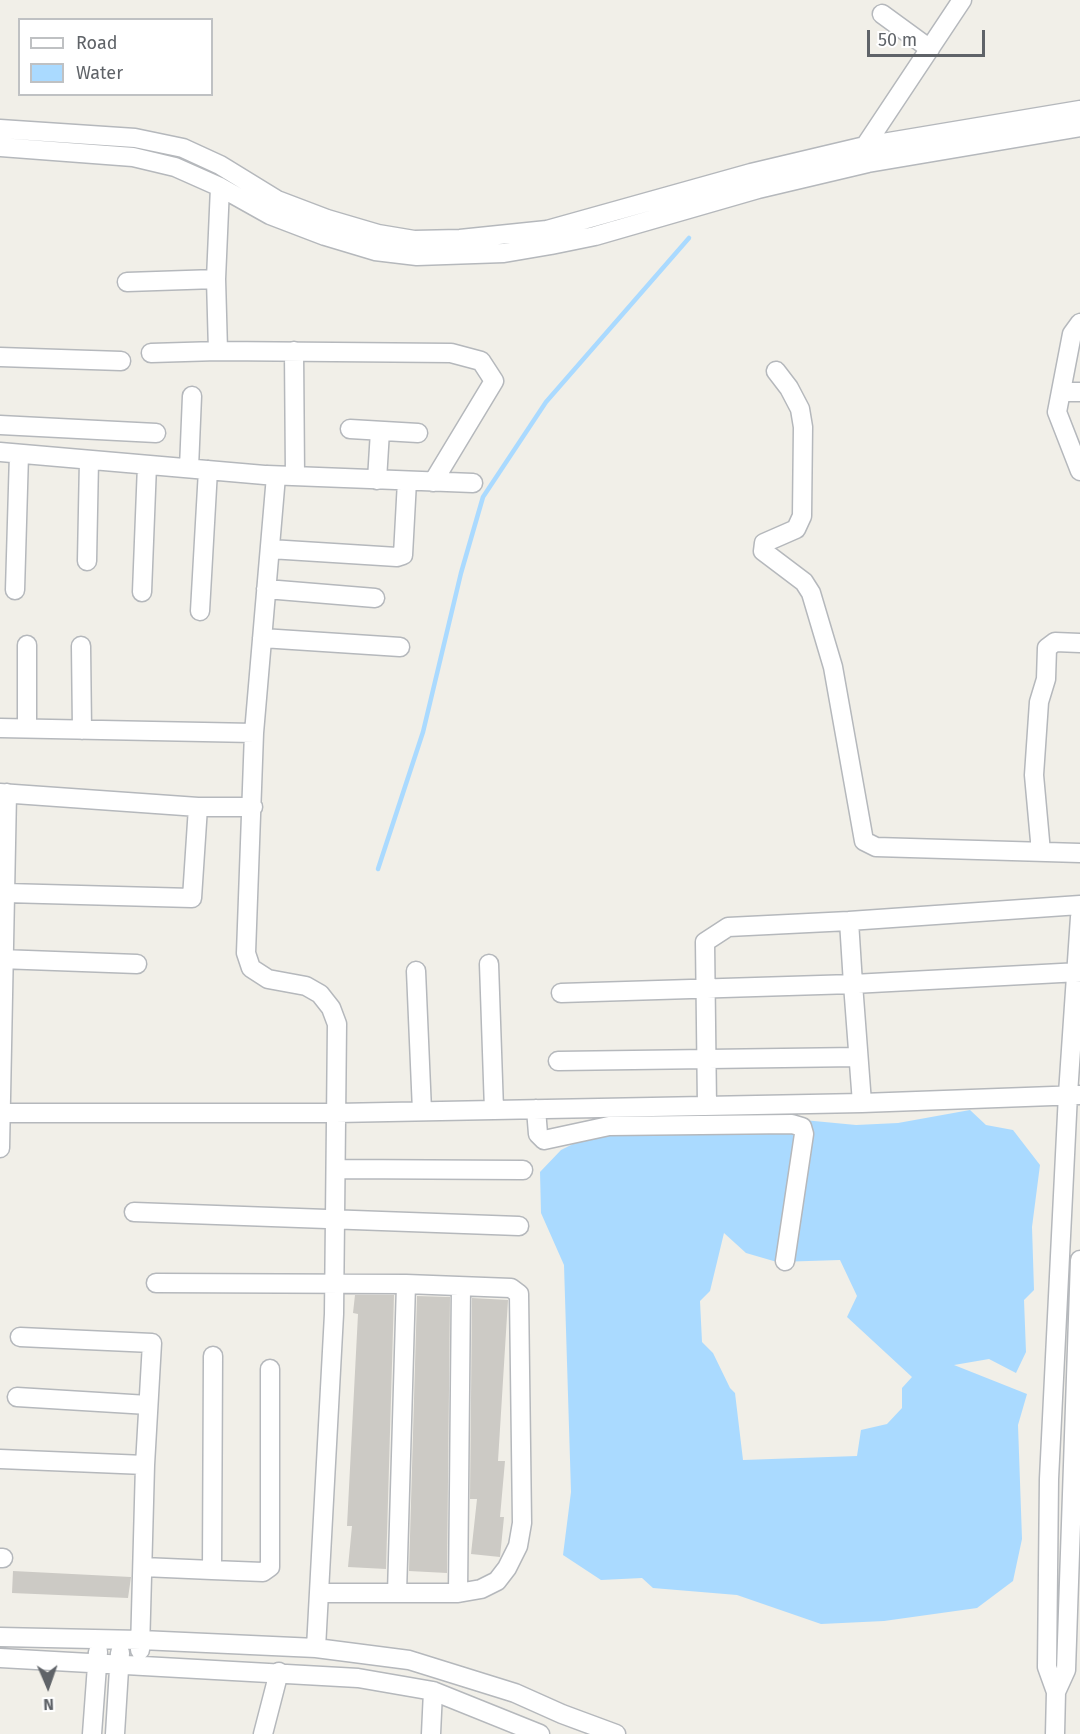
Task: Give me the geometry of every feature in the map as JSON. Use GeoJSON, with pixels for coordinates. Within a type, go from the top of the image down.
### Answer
{"type":"FeatureCollection","features":[{"type":"Feature","properties":{"kind":"street"},"geometry":{"type":"LineString","coordinates":[[866,155],[956,2]]}},
{"type":"Feature","properties":{"kind":"street"},"geometry":{"type":"LineString","coordinates":[[882,14],[930,49]]}},
{"type":"Feature","properties":{"kind":"street"},"geometry":{"type":"LineString","coordinates":[[0,147],[133,157],[175,167],[220,187],[270,215],[375,251],[417,256],[459,255],[504,253],[595,236],[866,155],[1080,110]]}},
{"type":"Feature","properties":{"kind":"street"},"geometry":{"type":"LineString","coordinates":[[0,129],[135,138],[183,148],[220,165],[277,200],[327,219],[378,234],[414,240],[502,237],[547,230],[751,173],[866,155],[1080,127]]}},
{"type":"Feature","properties":{"kind":"street"},"geometry":{"type":"LineString","coordinates":[[175,167],[183,148]]}},
{"type":"Feature","properties":{"kind":"street"},"geometry":{"type":"LineString","coordinates":[[218,351],[216,279],[220,187]]}},
{"type":"Feature","properties":{"kind":"street"},"geometry":{"type":"LineString","coordinates":[[127,282],[216,279]]}},
{"type":"Feature","properties":{"kind":"street"},"geometry":{"type":"LineString","coordinates":[[1078,459],[1057,411],[1072,334],[1080,323]]}},
{"type":"Feature","properties":{"kind":"street"},"geometry":{"type":"LineString","coordinates":[[151,353],[218,351],[451,353],[481,361],[495,381],[433,482]]}},
{"type":"Feature","properties":{"kind":"street"},"geometry":{"type":"LineString","coordinates":[[294,351],[295,476]]}},
{"type":"Feature","properties":{"kind":"street"},"geometry":{"type":"LineString","coordinates":[[0,357],[121,361]]}},
{"type":"Feature","properties":{"kind":"street"},"geometry":{"type":"LineString","coordinates":[[776,371],[789,388],[800,409],[803,427],[802,516],[796,529],[764,543],[763,551],[804,582],[811,593],[833,667],[864,841],[876,847],[1080,853]]}},
{"type":"Feature","properties":{"kind":"street"},"geometry":{"type":"LineString","coordinates":[[1061,392],[1080,392]]}},
{"type":"Feature","properties":{"kind":"street"},"geometry":{"type":"LineString","coordinates":[[189,468],[192,396]]}},
{"type":"Feature","properties":{"kind":"street"},"geometry":{"type":"LineString","coordinates":[[0,425],[156,433]]}},
{"type":"Feature","properties":{"kind":"street"},"geometry":{"type":"LineString","coordinates":[[350,429],[418,433]]}},
{"type":"Feature","properties":{"kind":"street"},"geometry":{"type":"LineString","coordinates":[[377,480],[380,432]]}},
{"type":"Feature","properties":{"kind":"street"},"geometry":{"type":"LineString","coordinates":[[0,452],[276,476],[254,733],[248,961],[252,968],[268,980],[314,990],[331,1008],[337,1024],[334,1283],[316,1648]]}},
{"type":"Feature","properties":{"kind":"street"},"geometry":{"type":"LineString","coordinates":[[15,590],[19,453]]}},
{"type":"Feature","properties":{"kind":"street"},"geometry":{"type":"LineString","coordinates":[[87,561],[89,460]]}},
{"type":"Feature","properties":{"kind":"street"},"geometry":{"type":"LineString","coordinates":[[142,592],[147,465]]}},
{"type":"Feature","properties":{"kind":"street"},"geometry":{"type":"LineString","coordinates":[[200,612],[208,470]]}},
{"type":"Feature","properties":{"kind":"street"},"geometry":{"type":"LineString","coordinates":[[267,475],[473,483]]}},
{"type":"Feature","properties":{"kind":"street"},"geometry":{"type":"LineString","coordinates":[[270,549],[397,557],[403,555],[406,481]]}},
{"type":"Feature","properties":{"kind":"street"},"geometry":{"type":"LineString","coordinates":[[266,589],[375,598]]}},
{"type":"Feature","properties":{"kind":"street"},"geometry":{"type":"LineString","coordinates":[[262,638],[400,647]]}},
{"type":"Feature","properties":{"kind":"street"},"geometry":{"type":"LineString","coordinates":[[1041,852],[1035,775],[1039,702],[1046,679],[1047,648],[1055,642],[1080,643]]}},
{"type":"Feature","properties":{"kind":"street"},"geometry":{"type":"LineString","coordinates":[[27,645],[27,728]]}},
{"type":"Feature","properties":{"kind":"street"},"geometry":{"type":"LineString","coordinates":[[81,646],[82,729]]}},
{"type":"Feature","properties":{"kind":"street"},"geometry":{"type":"LineString","coordinates":[[0,728],[254,733]]}},
{"type":"Feature","properties":{"kind":"street"},"geometry":{"type":"LineString","coordinates":[[0,1148],[2,959],[6,893],[3,793],[198,807],[253,807]]}},
{"type":"Feature","properties":{"kind":"street"},"geometry":{"type":"LineString","coordinates":[[6,893],[192,898],[198,807]]}},
{"type":"Feature","properties":{"kind":"street"},"geometry":{"type":"LineString","coordinates":[[707,1106],[708,1059],[703,949],[705,942],[720,931],[741,926],[1080,905]]}},
{"type":"Feature","properties":{"kind":"street"},"geometry":{"type":"LineString","coordinates":[[1055,1734],[1056,1692],[1047,1667],[1049,1479],[1055,1332],[1074,1094],[1080,917]]}},
{"type":"Feature","properties":{"kind":"street"},"geometry":{"type":"LineString","coordinates":[[849,921],[862,1103]]}},
{"type":"Feature","properties":{"kind":"street"},"geometry":{"type":"LineString","coordinates":[[2,959],[137,964]]}},
{"type":"Feature","properties":{"kind":"street"},"geometry":{"type":"LineString","coordinates":[[489,964],[494,1110]]}},
{"type":"Feature","properties":{"kind":"street"},"geometry":{"type":"LineString","coordinates":[[416,971],[422,1111]]}},
{"type":"Feature","properties":{"kind":"street"},"geometry":{"type":"LineString","coordinates":[[561,993],[853,984],[1078,972]]}},
{"type":"Feature","properties":{"kind":"street"},"geometry":{"type":"LineString","coordinates":[[558,1061],[858,1057]]}},
{"type":"Feature","properties":{"kind":"street"},"geometry":{"type":"LineString","coordinates":[[1,1113],[336,1113],[862,1103],[1074,1094]]}},
{"type":"Feature","properties":{"kind":"street"},"geometry":{"type":"LineString","coordinates":[[536,1109],[538,1134],[544,1140],[609,1126],[792,1124],[802,1127],[804,1134],[785,1261]]}},
{"type":"Feature","properties":{"kind":"street"},"geometry":{"type":"LineString","coordinates":[[336,1169],[522,1170]]}},
{"type":"Feature","properties":{"kind":"street"},"geometry":{"type":"LineString","coordinates":[[134,1212],[519,1226]]}},
{"type":"Feature","properties":{"kind":"street"},"geometry":{"type":"LineString","coordinates":[[1056,1692],[1066,1670],[1080,1260]]}},
{"type":"Feature","properties":{"kind":"street"},"geometry":{"type":"LineString","coordinates":[[156,1283],[406,1284],[511,1288],[519,1294],[522,1523],[518,1546],[496,1581],[481,1589],[458,1593],[319,1593]]}},
{"type":"Feature","properties":{"kind":"street"},"geometry":{"type":"LineString","coordinates":[[397,1593],[406,1284]]}},
{"type":"Feature","properties":{"kind":"street"},"geometry":{"type":"LineString","coordinates":[[458,1593],[461,1287]]}},
{"type":"Feature","properties":{"kind":"street"},"geometry":{"type":"LineString","coordinates":[[1055,1332],[1078,1331]]}},
{"type":"Feature","properties":{"kind":"street"},"geometry":{"type":"LineString","coordinates":[[20,1337],[152,1344],[145,1465],[140,1666]]}},
{"type":"Feature","properties":{"kind":"street"},"geometry":{"type":"LineString","coordinates":[[212,1570],[213,1356]]}},
{"type":"Feature","properties":{"kind":"street"},"geometry":{"type":"LineString","coordinates":[[143,1567],[263,1572],[270,1567],[270,1369]]}},
{"type":"Feature","properties":{"kind":"street"},"geometry":{"type":"LineString","coordinates":[[17,1397],[148,1405]]}},
{"type":"Feature","properties":{"kind":"street"},"geometry":{"type":"LineString","coordinates":[[0,1460],[145,1465]]}},
{"type":"Feature","properties":{"kind":"street"},"geometry":{"type":"LineString","coordinates":[[0,1637],[121,1639],[316,1648],[409,1660],[504,1689],[566,1725],[616,1734]]}},
{"type":"Feature","properties":{"kind":"street"},"geometry":{"type":"LineString","coordinates":[[92,1734],[98,1639]]}},
{"type":"Feature","properties":{"kind":"street"},"geometry":{"type":"LineString","coordinates":[[115,1734],[121,1639]]}},
{"type":"Feature","properties":{"kind":"street"},"geometry":{"type":"LineString","coordinates":[[0,1658],[358,1678],[433,1691],[540,1734]]}},
{"type":"Feature","properties":{"kind":"street"},"geometry":{"type":"LineString","coordinates":[[263,1734],[279,1672]]}},
{"type":"Feature","properties":{"kind":"street"},"geometry":{"type":"LineString","coordinates":[[431,1734],[433,1691]]}},
{"type":"Feature","properties":{"kind":"water"},"geometry":{"type":"Polygon","coordinates":[[[970,1110],[986,1125],[1013,1130],[1040,1165],[1032,1227],[1034,1290],[1024,1300],[1026,1352],[1016,1373],[989,1359],[954,1365],[1027,1394],[1018,1425],[1022,1539],[1013,1581],[977,1608],[884,1621],[821,1624],[737,1595],[653,1588],[642,1578],[601,1580],[563,1555],[571,1492],[564,1265],[541,1213],[540,1172],[561,1150],[585,1138],[621,1128],[772,1117],[856,1125],[898,1123],[970,1110]],[[724,1233],[710,1291],[700,1301],[702,1342],[713,1353],[730,1388],[735,1393],[743,1460],[857,1456],[861,1430],[887,1424],[902,1408],[902,1388],[912,1377],[847,1317],[857,1296],[840,1260],[777,1262],[746,1253],[724,1233]]]}},
{"type":"Feature","properties":{"kind":"building"},"geometry":{"type":"Polygon","coordinates":[[[355,1295],[394,1295],[386,1569],[348,1567],[352,1526],[347,1526],[358,1314],[353,1313],[355,1295]]]}},
{"type":"Feature","properties":{"kind":"building"},"geometry":{"type":"Polygon","coordinates":[[[417,1296],[450,1297],[447,1573],[409,1571],[417,1296]]]}},
{"type":"Feature","properties":{"kind":"building"},"geometry":{"type":"Polygon","coordinates":[[[472,1298],[508,1300],[498,1461],[505,1461],[500,1517],[504,1517],[500,1557],[471,1554],[477,1499],[470,1499],[472,1298]]]}},
{"type":"Feature","properties":{"kind":"building"},"geometry":{"type":"Polygon","coordinates":[[[13,1571],[131,1577],[128,1598],[12,1593],[13,1571]]]}},
{"type":"Feature","properties":{"kind":"waterway"},"geometry":{"type":"LineString","coordinates":[[378,869],[423,732],[461,573],[483,497],[546,402],[689,238]]}}]}
